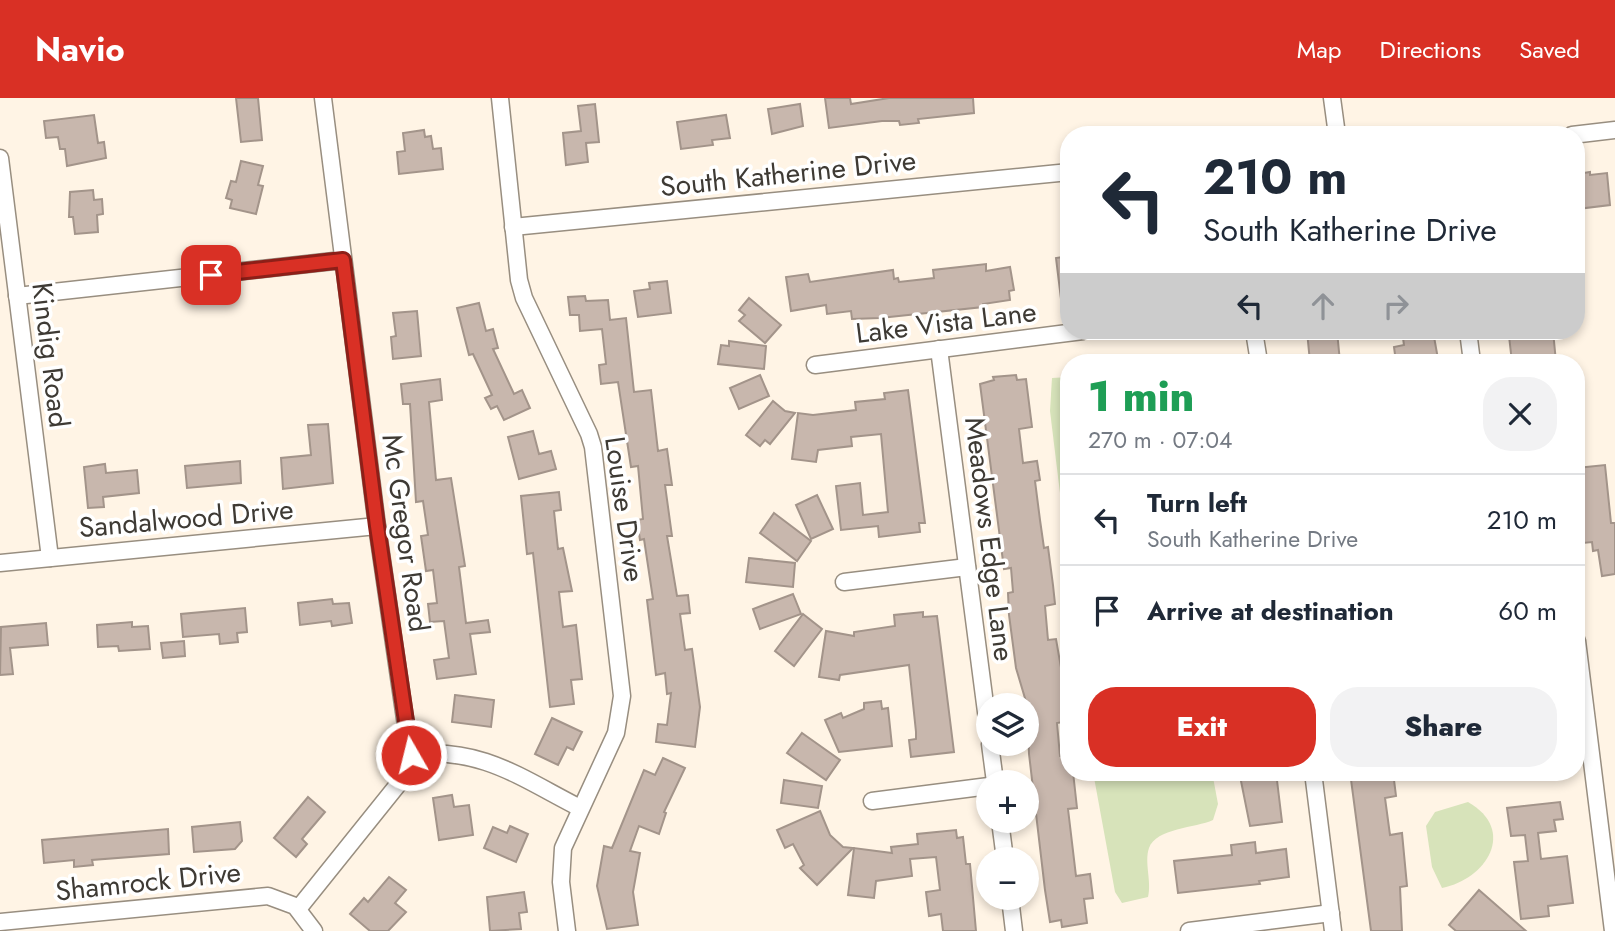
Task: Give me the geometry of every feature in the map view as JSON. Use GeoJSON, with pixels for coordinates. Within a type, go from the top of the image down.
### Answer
{"type":"FeatureCollection","features":[{"type":"Feature","properties":{"kind":"street","name":"Mc Gregor Road"},"geometry":{"type":"LineString","coordinates":[[323,98],[377,526],[411,755]]}},
{"type":"Feature","properties":{"kind":"street","name":"Louise Drive"},"geometry":{"type":"LineString","coordinates":[[500,98],[517,271],[524,298],[593,447],[621,678],[622,696],[616,733],[564,848],[561,882],[567,931]]}},
{"type":"Feature","properties":{"kind":"street"},"geometry":{"type":"LineString","coordinates":[[1332,98],[1336,126]]}},
{"type":"Feature","properties":{"kind":"street"},"geometry":{"type":"LineString","coordinates":[[1585,133],[1615,130]]}},
{"type":"Feature","properties":{"kind":"street","name":"Kindig Road"},"geometry":{"type":"LineString","coordinates":[[0,158],[50,558]]}},
{"type":"Feature","properties":{"kind":"street","name":"South Katherine Drive"},"geometry":{"type":"LineString","coordinates":[[513,227],[1060,173]]}},
{"type":"Feature","properties":{"kind":"street"},"geometry":{"type":"LineString","coordinates":[[17,296],[343,260]]}},
{"type":"Feature","properties":{"kind":"street","name":"Lake Vista Lane"},"geometry":{"type":"LineString","coordinates":[[815,365],[1060,334]]}},
{"type":"Feature","properties":{"kind":"street","name":"Meadows Edge Lane"},"geometry":{"type":"LineString","coordinates":[[939,349],[983,693]]}},
{"type":"Feature","properties":{"kind":"street","name":"Sandalwood Drive"},"geometry":{"type":"LineString","coordinates":[[0,563],[377,526]]}},
{"type":"Feature","properties":{"kind":"street"},"geometry":{"type":"LineString","coordinates":[[844,582],[967,567]]}},
{"type":"Feature","properties":{"kind":"street"},"geometry":{"type":"LineString","coordinates":[[1585,721],[1613,931]]}},
{"type":"Feature","properties":{"kind":"street"},"geometry":{"type":"LineString","coordinates":[[314,931],[298,909],[412,767],[411,755],[442,752],[480,758],[580,808]]}},
{"type":"Feature","properties":{"kind":"street"},"geometry":{"type":"LineString","coordinates":[[1314,781],[1333,931]]}},
{"type":"Feature","properties":{"kind":"street"},"geometry":{"type":"LineString","coordinates":[[873,801],[976,788]]}},
{"type":"Feature","properties":{"kind":"street","name":"Shamrock Drive"},"geometry":{"type":"LineString","coordinates":[[0,922],[263,896],[280,899],[298,909]]}},
{"type":"Feature","properties":{"kind":"street"},"geometry":{"type":"LineString","coordinates":[[1011,910],[1014,931]]}},
{"type":"Feature","properties":{"kind":"street"},"geometry":{"type":"LineString","coordinates":[[1189,931],[1331,913]]}},
{"type":"Feature","properties":{"kind":"shaded area"},"geometry":{"type":"Polygon","coordinates":[[[1052,378],[1060,378],[1060,493],[1050,411],[1052,378]]]}},
{"type":"Feature","properties":{"kind":"shaded area"},"geometry":{"type":"Polygon","coordinates":[[[1095,781],[1214,781],[1218,804],[1213,820],[1168,832],[1153,841],[1149,848],[1148,897],[1122,903],[1115,892],[1095,781]]]}},
{"type":"Feature","properties":{"kind":"shaded area"},"geometry":{"type":"Polygon","coordinates":[[[1468,802],[1483,813],[1491,826],[1493,839],[1490,852],[1472,875],[1442,888],[1432,867],[1426,826],[1435,812],[1468,802]]]}},
{"type":"Feature","properties":{"kind":"building"},"geometry":{"type":"Polygon","coordinates":[[[236,98],[258,98],[262,140],[241,142],[236,98]]]}},
{"type":"Feature","properties":{"kind":"building"},"geometry":{"type":"Polygon","coordinates":[[[825,98],[850,98],[851,104],[889,98],[973,98],[974,113],[918,119],[919,123],[900,125],[899,121],[882,121],[829,128],[825,98]]]}},
{"type":"Feature","properties":{"kind":"building"},"geometry":{"type":"Polygon","coordinates":[[[595,104],[599,142],[586,143],[588,162],[566,165],[563,133],[581,131],[578,106],[595,104]]]}},
{"type":"Feature","properties":{"kind":"building"},"geometry":{"type":"Polygon","coordinates":[[[800,104],[803,126],[772,134],[768,109],[800,104]]]}},
{"type":"Feature","properties":{"kind":"building"},"geometry":{"type":"Polygon","coordinates":[[[94,115],[98,143],[104,142],[106,158],[67,166],[65,149],[60,149],[58,137],[46,138],[44,121],[94,115]]]}},
{"type":"Feature","properties":{"kind":"building"},"geometry":{"type":"Polygon","coordinates":[[[726,115],[730,138],[712,140],[713,145],[681,149],[677,122],[726,115]]]}},
{"type":"Feature","properties":{"kind":"building"},"geometry":{"type":"Polygon","coordinates":[[[424,130],[425,137],[431,136],[433,149],[441,148],[443,169],[399,174],[397,152],[405,151],[403,133],[424,130]]]}},
{"type":"Feature","properties":{"kind":"building"},"geometry":{"type":"Polygon","coordinates":[[[241,161],[263,166],[258,185],[263,186],[256,214],[230,208],[232,200],[226,198],[231,181],[236,182],[241,161]]]}},
{"type":"Feature","properties":{"kind":"building"},"geometry":{"type":"Polygon","coordinates":[[[1590,172],[1590,175],[1607,173],[1610,205],[1585,208],[1585,173],[1590,172]]]}},
{"type":"Feature","properties":{"kind":"building"},"geometry":{"type":"Polygon","coordinates":[[[93,190],[94,200],[102,199],[103,214],[97,215],[98,232],[75,234],[73,217],[69,217],[70,192],[93,190]]]}},
{"type":"Feature","properties":{"kind":"building"},"geometry":{"type":"Polygon","coordinates":[[[1060,257],[1060,291],[1056,258],[1060,257]]]}},
{"type":"Feature","properties":{"kind":"building"},"geometry":{"type":"Polygon","coordinates":[[[986,264],[986,271],[1010,267],[1014,290],[1009,291],[1010,300],[983,304],[983,307],[880,318],[852,319],[851,311],[827,314],[826,305],[791,311],[786,277],[808,274],[810,282],[893,270],[894,279],[898,278],[899,282],[934,278],[933,270],[986,264]]]}},
{"type":"Feature","properties":{"kind":"building"},"geometry":{"type":"Polygon","coordinates":[[[667,281],[671,313],[638,317],[634,291],[650,289],[649,283],[667,281]]]}},
{"type":"Feature","properties":{"kind":"building"},"geometry":{"type":"Polygon","coordinates":[[[585,296],[586,301],[608,300],[610,320],[626,318],[634,392],[651,390],[658,451],[667,449],[672,485],[665,485],[672,536],[667,536],[677,596],[688,595],[690,613],[680,614],[685,650],[692,649],[700,707],[695,747],[656,742],[658,724],[667,725],[671,693],[667,694],[665,673],[656,675],[647,600],[653,599],[644,539],[640,540],[637,520],[643,519],[638,466],[631,467],[618,382],[601,384],[599,365],[606,364],[602,329],[580,331],[579,315],[570,315],[568,297],[585,296]]]}},
{"type":"Feature","properties":{"kind":"building"},"geometry":{"type":"Polygon","coordinates":[[[749,298],[781,325],[765,343],[739,321],[745,315],[739,310],[749,298]]]}},
{"type":"Feature","properties":{"kind":"building"},"geometry":{"type":"Polygon","coordinates":[[[479,303],[486,331],[493,329],[498,348],[493,349],[514,394],[522,390],[530,408],[504,420],[497,406],[491,409],[485,398],[492,395],[473,354],[469,355],[457,308],[479,303]]]}},
{"type":"Feature","properties":{"kind":"building"},"geometry":{"type":"Polygon","coordinates":[[[417,311],[421,356],[393,359],[391,337],[396,336],[393,313],[417,311]]]}},
{"type":"Feature","properties":{"kind":"building"},"geometry":{"type":"Polygon","coordinates":[[[1308,340],[1338,340],[1339,354],[1309,354],[1308,340]]]}},
{"type":"Feature","properties":{"kind":"building"},"geometry":{"type":"Polygon","coordinates":[[[1403,340],[1435,340],[1437,354],[1395,354],[1394,347],[1404,345],[1403,340]]]}},
{"type":"Feature","properties":{"kind":"building"},"geometry":{"type":"Polygon","coordinates":[[[1509,340],[1554,340],[1555,354],[1511,354],[1509,340]]]}},
{"type":"Feature","properties":{"kind":"building"},"geometry":{"type":"Polygon","coordinates":[[[729,341],[766,346],[764,369],[718,364],[721,345],[729,346],[729,341]]]}},
{"type":"Feature","properties":{"kind":"building"},"geometry":{"type":"Polygon","coordinates":[[[760,375],[769,396],[739,409],[730,388],[760,375]]]}},
{"type":"Feature","properties":{"kind":"building"},"geometry":{"type":"Polygon","coordinates":[[[1016,375],[1017,380],[1026,379],[1032,427],[1019,429],[1023,463],[1037,461],[1040,480],[1035,481],[1040,520],[1044,548],[1048,547],[1053,585],[1055,604],[1045,606],[1048,640],[1056,639],[1060,662],[1060,722],[1057,723],[1060,781],[1074,781],[1077,808],[1068,809],[1076,876],[1090,874],[1093,898],[1084,899],[1087,923],[1062,927],[1061,920],[1050,922],[1038,833],[1039,770],[1031,770],[1029,756],[1039,756],[1039,693],[1023,693],[1016,668],[1009,615],[1008,593],[1013,592],[1011,568],[1004,569],[980,384],[994,380],[993,377],[1016,375]]]}},
{"type":"Feature","properties":{"kind":"building"},"geometry":{"type":"Polygon","coordinates":[[[440,379],[442,400],[429,402],[436,480],[451,478],[465,566],[459,567],[466,623],[488,620],[490,632],[470,634],[476,674],[437,679],[434,660],[449,658],[444,621],[430,622],[428,604],[437,603],[433,570],[426,571],[421,536],[428,535],[423,501],[416,502],[410,404],[403,404],[401,384],[440,379]]]}},
{"type":"Feature","properties":{"kind":"building"},"geometry":{"type":"Polygon","coordinates":[[[908,390],[925,523],[919,523],[920,532],[879,537],[878,526],[841,530],[836,486],[860,483],[863,515],[888,512],[881,434],[851,437],[852,446],[818,450],[816,462],[792,459],[798,413],[813,415],[856,410],[855,402],[885,399],[884,393],[908,390]]]}},
{"type":"Feature","properties":{"kind":"building"},"geometry":{"type":"Polygon","coordinates":[[[773,401],[785,411],[795,413],[770,444],[765,440],[760,446],[746,435],[773,401]]]}},
{"type":"Feature","properties":{"kind":"building"},"geometry":{"type":"Polygon","coordinates":[[[328,424],[333,483],[283,489],[281,458],[311,455],[308,425],[328,424]]]}},
{"type":"Feature","properties":{"kind":"building"},"geometry":{"type":"Polygon","coordinates":[[[533,431],[539,454],[551,451],[556,469],[519,479],[508,437],[533,431]]]}},
{"type":"Feature","properties":{"kind":"building"},"geometry":{"type":"Polygon","coordinates":[[[240,461],[241,483],[187,488],[185,466],[240,461]]]}},
{"type":"Feature","properties":{"kind":"building"},"geometry":{"type":"Polygon","coordinates":[[[105,464],[106,473],[137,470],[139,493],[103,497],[104,507],[88,508],[84,467],[105,464]]]}},
{"type":"Feature","properties":{"kind":"building"},"geometry":{"type":"Polygon","coordinates":[[[1605,465],[1611,523],[1615,523],[1615,574],[1602,576],[1598,550],[1593,551],[1592,542],[1585,543],[1585,467],[1605,465]]]}},
{"type":"Feature","properties":{"kind":"building"},"geometry":{"type":"Polygon","coordinates":[[[559,492],[561,510],[554,511],[558,549],[563,548],[572,591],[559,592],[563,627],[576,625],[582,679],[571,680],[574,704],[550,707],[533,553],[527,554],[521,496],[559,492]]]}},
{"type":"Feature","properties":{"kind":"building"},"geometry":{"type":"Polygon","coordinates":[[[817,495],[833,529],[811,539],[796,505],[817,495]]]}},
{"type":"Feature","properties":{"kind":"building"},"geometry":{"type":"Polygon","coordinates":[[[774,513],[811,541],[797,561],[760,533],[774,513]]]}},
{"type":"Feature","properties":{"kind":"building"},"geometry":{"type":"Polygon","coordinates":[[[749,558],[795,563],[793,587],[746,582],[749,558]]]}},
{"type":"Feature","properties":{"kind":"building"},"geometry":{"type":"Polygon","coordinates":[[[793,594],[801,614],[760,629],[753,609],[793,594]]]}},
{"type":"Feature","properties":{"kind":"building"},"geometry":{"type":"Polygon","coordinates":[[[332,599],[333,604],[349,603],[352,623],[332,626],[331,621],[300,625],[298,603],[332,599]]]}},
{"type":"Feature","properties":{"kind":"building"},"geometry":{"type":"Polygon","coordinates":[[[245,608],[247,632],[237,633],[238,642],[220,644],[219,634],[183,637],[181,614],[245,608]]]}},
{"type":"Feature","properties":{"kind":"building"},"geometry":{"type":"Polygon","coordinates":[[[923,612],[923,617],[937,616],[954,752],[911,757],[909,740],[916,739],[916,732],[909,665],[840,675],[839,680],[819,677],[826,631],[854,636],[854,632],[895,626],[894,615],[923,612]]]}},
{"type":"Feature","properties":{"kind":"building"},"geometry":{"type":"Polygon","coordinates":[[[803,614],[822,629],[794,666],[775,651],[803,614]]]}},
{"type":"Feature","properties":{"kind":"building"},"geometry":{"type":"Polygon","coordinates":[[[132,622],[132,627],[148,626],[150,649],[119,651],[118,646],[98,647],[97,625],[132,622]]]}},
{"type":"Feature","properties":{"kind":"building"},"geometry":{"type":"Polygon","coordinates":[[[46,623],[48,645],[10,648],[13,674],[0,675],[1,627],[46,623]]]}},
{"type":"Feature","properties":{"kind":"building"},"geometry":{"type":"Polygon","coordinates":[[[184,641],[185,656],[163,658],[161,643],[184,641]]]}},
{"type":"Feature","properties":{"kind":"building"},"geometry":{"type":"Polygon","coordinates":[[[455,695],[494,700],[491,727],[452,722],[455,695]]]}},
{"type":"Feature","properties":{"kind":"building"},"geometry":{"type":"Polygon","coordinates":[[[881,701],[882,709],[888,708],[892,746],[839,752],[825,720],[841,713],[843,718],[864,709],[864,703],[881,701]]]}},
{"type":"Feature","properties":{"kind":"building"},"geometry":{"type":"Polygon","coordinates":[[[552,718],[582,732],[573,750],[567,747],[558,765],[535,754],[552,718]]]}},
{"type":"Feature","properties":{"kind":"building"},"geometry":{"type":"Polygon","coordinates":[[[802,733],[840,760],[826,780],[787,753],[802,733]]]}},
{"type":"Feature","properties":{"kind":"building"},"geometry":{"type":"Polygon","coordinates":[[[663,758],[685,768],[664,812],[666,813],[659,834],[639,826],[630,851],[640,853],[633,892],[638,925],[607,929],[597,886],[604,846],[612,848],[644,770],[655,775],[663,758]]]}},
{"type":"Feature","properties":{"kind":"building"},"geometry":{"type":"Polygon","coordinates":[[[784,780],[822,786],[818,808],[781,803],[784,780]]]}},
{"type":"Feature","properties":{"kind":"building"},"geometry":{"type":"Polygon","coordinates":[[[1241,781],[1277,781],[1282,822],[1250,826],[1241,781]]]}},
{"type":"Feature","properties":{"kind":"building"},"geometry":{"type":"Polygon","coordinates":[[[1351,781],[1394,781],[1396,796],[1385,798],[1390,835],[1402,833],[1407,886],[1400,887],[1402,931],[1371,931],[1351,781]]]}},
{"type":"Feature","properties":{"kind":"building"},"geometry":{"type":"Polygon","coordinates":[[[452,795],[454,807],[469,805],[473,835],[439,840],[433,798],[452,795]]]}},
{"type":"Feature","properties":{"kind":"building"},"geometry":{"type":"Polygon","coordinates":[[[308,797],[325,812],[302,839],[307,844],[296,857],[274,838],[308,797]]]}},
{"type":"Feature","properties":{"kind":"building"},"geometry":{"type":"Polygon","coordinates":[[[1560,802],[1563,819],[1554,820],[1556,831],[1538,833],[1541,859],[1567,856],[1573,903],[1548,906],[1549,916],[1521,919],[1514,862],[1528,861],[1525,835],[1511,836],[1507,808],[1560,802]]]}},
{"type":"Feature","properties":{"kind":"building"},"geometry":{"type":"Polygon","coordinates":[[[820,811],[830,835],[843,847],[853,848],[817,885],[800,868],[804,865],[793,844],[785,848],[777,830],[820,811]]]}},
{"type":"Feature","properties":{"kind":"building"},"geometry":{"type":"Polygon","coordinates":[[[240,822],[242,841],[235,849],[194,852],[192,827],[240,822]]]}},
{"type":"Feature","properties":{"kind":"building"},"geometry":{"type":"Polygon","coordinates":[[[510,826],[528,834],[516,862],[484,848],[493,827],[507,833],[510,826]]]}},
{"type":"Feature","properties":{"kind":"building"},"geometry":{"type":"Polygon","coordinates":[[[168,829],[169,854],[92,860],[93,865],[74,867],[74,860],[44,863],[42,840],[168,829]]]}},
{"type":"Feature","properties":{"kind":"building"},"geometry":{"type":"Polygon","coordinates":[[[956,830],[957,838],[963,837],[966,864],[970,864],[976,931],[943,931],[941,914],[929,916],[926,892],[940,890],[936,857],[910,859],[912,876],[876,881],[874,898],[848,895],[854,848],[892,853],[891,847],[918,844],[917,834],[956,830]]]}},
{"type":"Feature","properties":{"kind":"building"},"geometry":{"type":"Polygon","coordinates":[[[1255,842],[1256,853],[1286,849],[1289,877],[1259,881],[1260,884],[1178,893],[1174,861],[1232,855],[1231,845],[1255,842]]]}},
{"type":"Feature","properties":{"kind":"building"},"geometry":{"type":"Polygon","coordinates":[[[389,877],[406,890],[395,903],[406,912],[388,931],[370,931],[350,914],[364,898],[368,902],[389,877]]]}},
{"type":"Feature","properties":{"kind":"building"},"geometry":{"type":"Polygon","coordinates":[[[1479,890],[1526,931],[1456,931],[1449,925],[1479,890]]]}},
{"type":"Feature","properties":{"kind":"building"},"geometry":{"type":"Polygon","coordinates":[[[524,892],[527,912],[519,913],[521,929],[490,931],[487,897],[524,892]]]}},
{"type":"Feature","properties":{"kind":"route"},"geometry":{"type":"LineString","coordinates":[[211,275],[343,260],[377,526],[411,755]]}}]}
